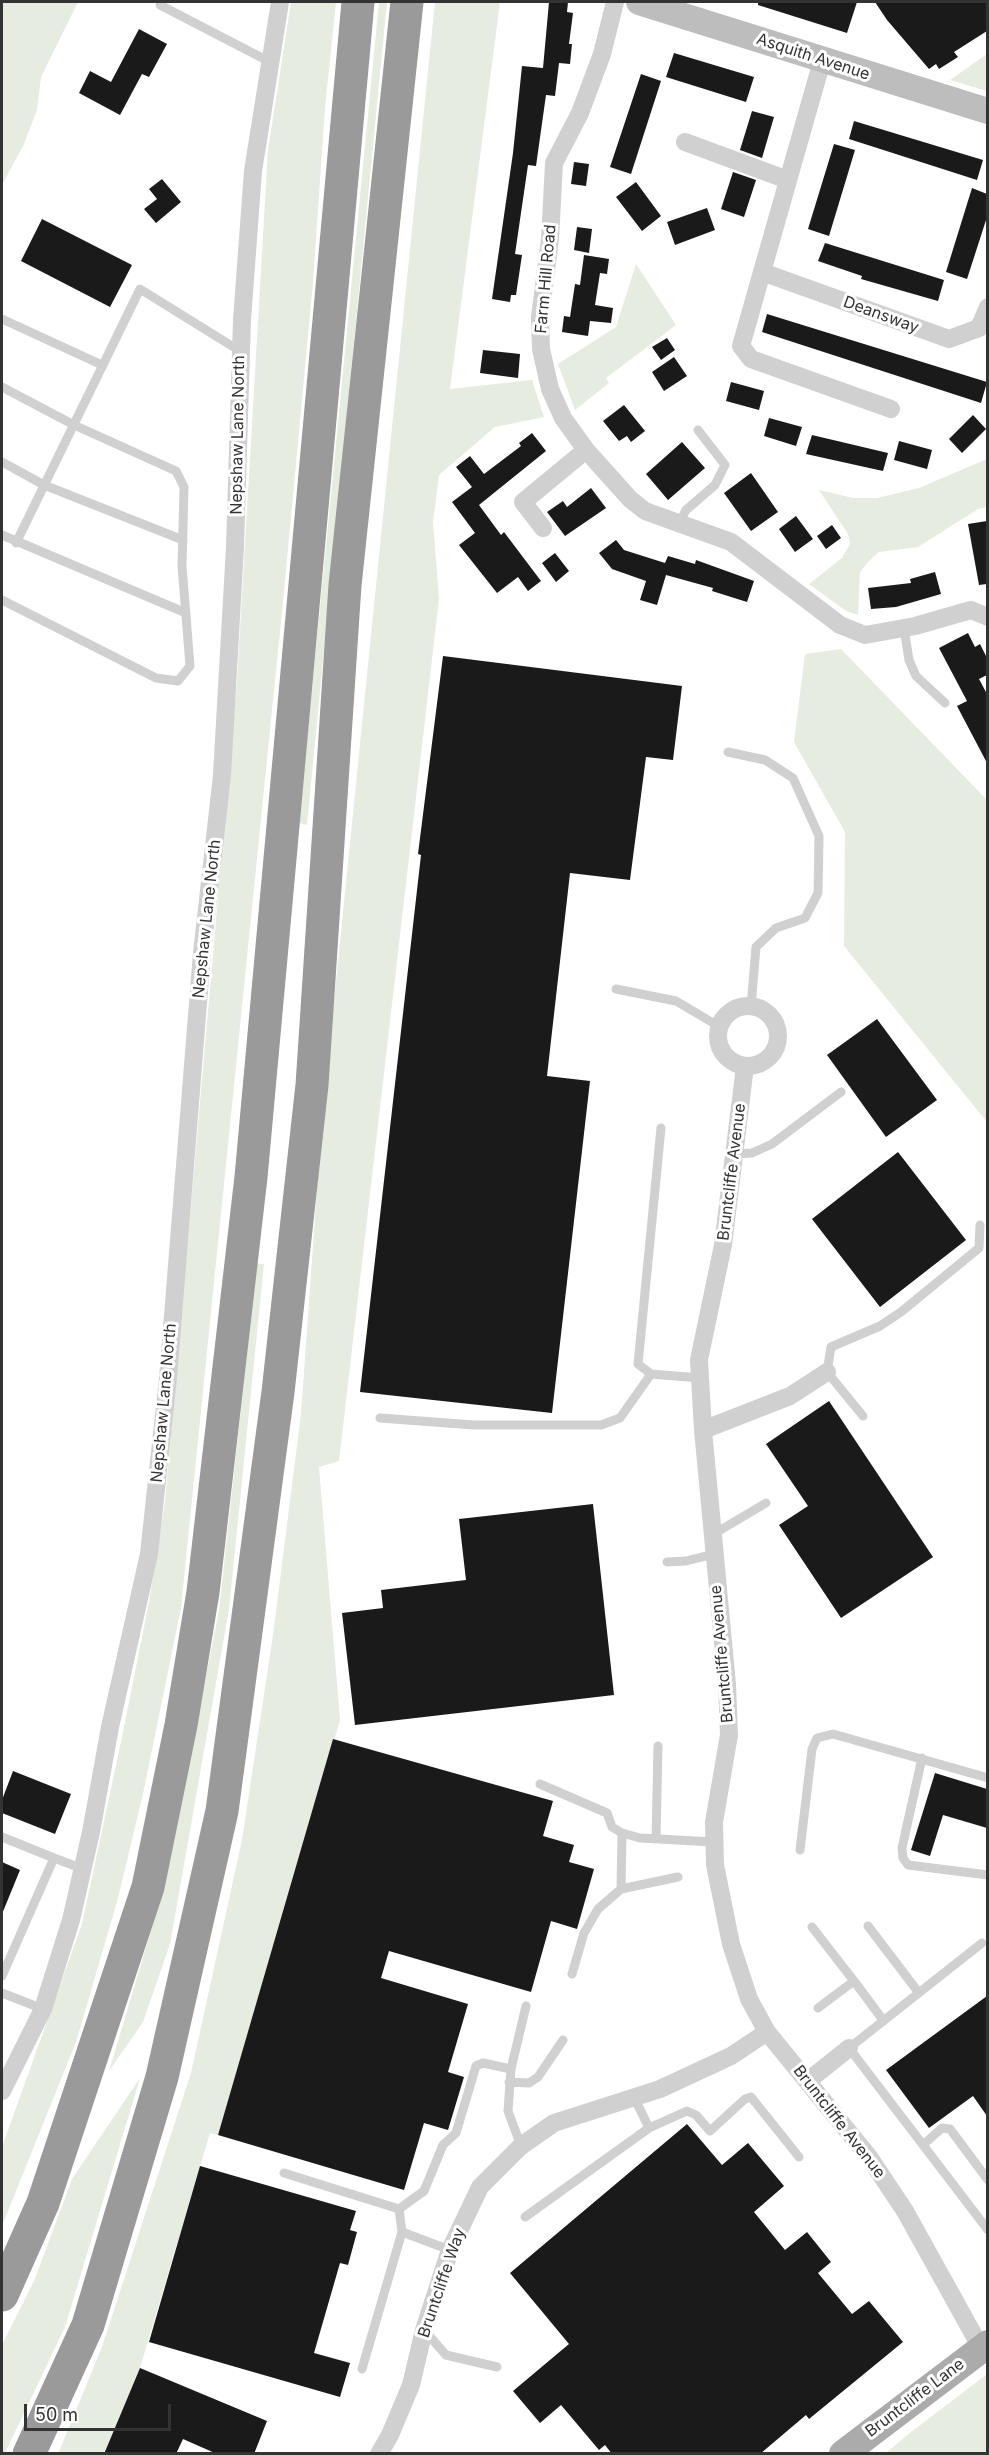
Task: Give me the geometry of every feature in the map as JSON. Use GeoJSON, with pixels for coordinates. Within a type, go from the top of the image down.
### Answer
{"type":"FeatureCollection","features":[{"type":"Feature","properties":{"kind":"highway"},"geometry":{"type":"LineString","coordinates":[[2,2295],[43,2203],[148,1887],[181,1725],[203,1592],[252,1165],[358,2]]}},
{"type":"Feature","properties":{"kind":"highway"},"geometry":{"type":"LineString","coordinates":[[28,2454],[88,2325],[162,2077],[222,1811],[278,1392],[312,1085],[345,585],[407,2]]}},
{"type":"Feature","properties":{"kind":"main road","name":"Asquith Avenue"},"geometry":{"type":"LineString","coordinates":[[651,3],[822,61],[987,111]]}},
{"type":"Feature","properties":{"kind":"main road","name":"Bruntcliffe Lane"},"geometry":{"type":"LineString","coordinates":[[843,2454],[984,2346]]}},
{"type":"Feature","properties":{"kind":"street","name":"Nepshaw Lane North"},"geometry":{"type":"LineString","coordinates":[[2,2091],[43,2008],[71,1920],[91,1832],[110,1727],[149,1554],[168,1378],[202,953],[222,775],[235,547],[240,351],[253,171],[280,2]]}},
{"type":"Feature","properties":{"kind":"street","name":"Farm Hill Road"},"geometry":{"type":"LineString","coordinates":[[615,2],[599,64],[580,113],[554,163],[550,239],[540,317],[541,349],[550,389],[563,418],[586,450],[630,499],[645,511],[678,525],[731,542],[840,625],[865,634],[904,628],[971,610],[987,617]]}},
{"type":"Feature","properties":{"kind":"street"},"geometry":{"type":"LineString","coordinates":[[822,61],[762,272],[733,346],[752,359],[891,409]]}},
{"type":"Feature","properties":{"kind":"street"},"geometry":{"type":"LineString","coordinates":[[684,142],[788,180]]}},
{"type":"Feature","properties":{"kind":"street","name":"Deansway"},"geometry":{"type":"LineString","coordinates":[[762,272],[949,339],[979,328],[987,307]]}},
{"type":"Feature","properties":{"kind":"street"},"geometry":{"type":"LineString","coordinates":[[543,528],[523,502],[586,450]]}},
{"type":"Feature","properties":{"kind":"street"},"geometry":{"type":"LineString","coordinates":[[751,1007],[762,1010],[771,1017],[777,1027],[778,1039],[775,1050],[757,1065],[745,1066],[734,1063],[725,1056],[719,1046],[720,1027],[729,1014],[739,1008],[751,1007]]}},
{"type":"Feature","properties":{"kind":"street","name":"Bruntcliffe Avenue"},"geometry":{"type":"LineString","coordinates":[[745,1066],[723,1245],[699,1360],[712,1535],[727,1684],[729,1735],[714,1822],[715,1865],[731,1944],[749,1999],[767,2032],[809,2080],[869,2157],[905,2211],[984,2346]]}},
{"type":"Feature","properties":{"kind":"street"},"geometry":{"type":"LineString","coordinates":[[703,1430],[790,1396],[827,1372]]}},
{"type":"Feature","properties":{"kind":"street","name":"Bruntcliffe Way"},"geometry":{"type":"LineString","coordinates":[[379,2454],[390,2435],[411,2385],[424,2330],[450,2250],[480,2187],[521,2146],[554,2123],[660,2089],[730,2055],[767,2032]]}},
{"type":"Feature","properties":{"kind":"street"},"geometry":{"type":"LineString","coordinates":[[809,2080],[849,2048]]}},
{"type":"Feature","properties":{"kind":"lane"},"geometry":{"type":"LineString","coordinates":[[160,5],[270,62]]}},
{"type":"Feature","properties":{"kind":"lane"},"geometry":{"type":"LineString","coordinates":[[16,543],[140,289],[240,351]]}},
{"type":"Feature","properties":{"kind":"lane"},"geometry":{"type":"LineString","coordinates":[[2,319],[102,365]]}},
{"type":"Feature","properties":{"kind":"lane"},"geometry":{"type":"LineString","coordinates":[[2,387],[74,425],[176,471],[184,487],[183,540],[190,666],[178,681],[156,678],[2,600]]}},
{"type":"Feature","properties":{"kind":"lane"},"geometry":{"type":"LineString","coordinates":[[678,525],[686,510],[715,485],[725,465],[698,430]]}},
{"type":"Feature","properties":{"kind":"lane"},"geometry":{"type":"LineString","coordinates":[[2,462],[44,485],[183,540]]}},
{"type":"Feature","properties":{"kind":"lane"},"geometry":{"type":"LineString","coordinates":[[2,535],[16,543],[186,613]]}},
{"type":"Feature","properties":{"kind":"lane"},"geometry":{"type":"LineString","coordinates":[[904,628],[909,660],[916,676],[945,704]]}},
{"type":"Feature","properties":{"kind":"lane"},"geometry":{"type":"LineString","coordinates":[[728,752],[765,760],[793,778],[819,836],[818,893],[805,918],[776,928],[756,947],[751,1007]]}},
{"type":"Feature","properties":{"kind":"lane"},"geometry":{"type":"LineString","coordinates":[[616,989],[676,1001],[720,1027]]}},
{"type":"Feature","properties":{"kind":"lane"},"geometry":{"type":"LineString","coordinates":[[735,1154],[752,1153],[772,1144],[841,1092]]}},
{"type":"Feature","properties":{"kind":"lane"},"geometry":{"type":"LineString","coordinates":[[661,1128],[638,1364],[651,1374],[700,1378]]}},
{"type":"Feature","properties":{"kind":"lane"},"geometry":{"type":"LineString","coordinates":[[863,1416],[827,1372],[831,1347],[880,1326],[901,1312],[979,1248],[980,1225]]}},
{"type":"Feature","properties":{"kind":"lane"},"geometry":{"type":"LineString","coordinates":[[380,1418],[474,1425],[601,1425],[620,1418],[651,1374]]}},
{"type":"Feature","properties":{"kind":"lane"},"geometry":{"type":"LineString","coordinates":[[712,1535],[766,1503]]}},
{"type":"Feature","properties":{"kind":"lane"},"geometry":{"type":"LineString","coordinates":[[667,1562],[686,1561],[714,1554]]}},
{"type":"Feature","properties":{"kind":"lane"},"geometry":{"type":"LineString","coordinates":[[800,1850],[812,1749],[817,1738],[833,1734],[987,1778]]}},
{"type":"Feature","properties":{"kind":"lane"},"geometry":{"type":"LineString","coordinates":[[657,1839],[658,1746]]}},
{"type":"Feature","properties":{"kind":"lane"},"geometry":{"type":"LineString","coordinates":[[922,1758],[902,1848],[903,1858],[908,1865],[987,1875]]}},
{"type":"Feature","properties":{"kind":"lane"},"geometry":{"type":"LineString","coordinates":[[540,1784],[607,1813],[612,1827],[622,1833],[657,1839],[714,1842]]}},
{"type":"Feature","properties":{"kind":"lane"},"geometry":{"type":"LineString","coordinates":[[621,1889],[622,1833]]}},
{"type":"Feature","properties":{"kind":"lane"},"geometry":{"type":"LineString","coordinates":[[2,1837],[83,1869]]}},
{"type":"Feature","properties":{"kind":"lane"},"geometry":{"type":"LineString","coordinates":[[2,1976],[54,1858]]}},
{"type":"Feature","properties":{"kind":"lane"},"geometry":{"type":"LineString","coordinates":[[572,1974],[584,1933],[598,1909],[621,1889],[678,1876]]}},
{"type":"Feature","properties":{"kind":"lane"},"geometry":{"type":"LineString","coordinates":[[868,1926],[919,1993]]}},
{"type":"Feature","properties":{"kind":"lane"},"geometry":{"type":"LineString","coordinates":[[812,1927],[884,2020]]}},
{"type":"Feature","properties":{"kind":"lane"},"geometry":{"type":"LineString","coordinates":[[982,1943],[849,2048],[987,2230]]}},
{"type":"Feature","properties":{"kind":"lane"},"geometry":{"type":"LineString","coordinates":[[818,2008],[854,1981]]}},
{"type":"Feature","properties":{"kind":"lane"},"geometry":{"type":"LineString","coordinates":[[2,1993],[43,2008]]}},
{"type":"Feature","properties":{"kind":"lane"},"geometry":{"type":"LineString","coordinates":[[521,2146],[508,2111],[509,2082],[526,2006]]}},
{"type":"Feature","properties":{"kind":"lane"},"geometry":{"type":"LineString","coordinates":[[509,2082],[529,2083],[538,2077],[563,2040]]}},
{"type":"Feature","properties":{"kind":"lane"},"geometry":{"type":"LineString","coordinates":[[399,2209],[424,2191],[443,2145],[456,2133],[476,2066],[483,2063],[511,2069]]}},
{"type":"Feature","properties":{"kind":"lane"},"geometry":{"type":"LineString","coordinates":[[634,2097],[649,2128]]}},
{"type":"Feature","properties":{"kind":"lane"},"geometry":{"type":"LineString","coordinates":[[525,2217],[649,2128],[687,2111],[696,2115],[710,2131],[745,2099],[751,2097],[799,2157]]}},
{"type":"Feature","properties":{"kind":"lane"},"geometry":{"type":"LineString","coordinates":[[924,2144],[942,2128],[950,2129],[987,2180]]}},
{"type":"Feature","properties":{"kind":"lane"},"geometry":{"type":"LineString","coordinates":[[285,2173],[399,2209]]}},
{"type":"Feature","properties":{"kind":"lane"},"geometry":{"type":"LineString","coordinates":[[362,2368],[402,2232],[399,2209]]}},
{"type":"Feature","properties":{"kind":"lane"},"geometry":{"type":"LineString","coordinates":[[402,2232],[450,2250]]}},
{"type":"Feature","properties":{"kind":"lane"},"geometry":{"type":"LineString","coordinates":[[424,2330],[446,2355],[496,2367]]}},
{"type":"Feature","properties":{"kind":"shaded area"},"geometry":{"type":"Polygon","coordinates":[[[2,2],[78,2],[41,77],[37,110],[24,144],[2,185],[2,2]]]}},
{"type":"Feature","properties":{"kind":"shaded area"},"geometry":{"type":"Polygon","coordinates":[[[291,2],[336,2],[283,602],[181,1608],[143,1794],[117,1902],[76,2042],[2,2226],[2,2147],[82,1924],[149,1602],[165,1501],[237,681],[268,150],[291,2]]]}},
{"type":"Feature","properties":{"kind":"shaded area"},"geometry":{"type":"Polygon","coordinates":[[[379,2],[387,2],[307,825],[299,823],[379,2]]]}},
{"type":"Feature","properties":{"kind":"shaded area"},"geometry":{"type":"Polygon","coordinates":[[[435,2],[500,2],[450,389],[532,380],[544,417],[495,427],[439,475],[433,522],[439,599],[339,1461],[319,1467],[340,1720],[218,2135],[210,2133],[140,2368],[104,2453],[58,2454],[102,2347],[191,2073],[242,1840],[273,1635],[301,1414],[322,1120],[435,2]]]}},
{"type":"Feature","properties":{"kind":"shaded area"},"geometry":{"type":"Polygon","coordinates":[[[987,54],[987,91],[950,80],[987,54]]]}},
{"type":"Feature","properties":{"kind":"shaded area"},"geometry":{"type":"Polygon","coordinates":[[[636,264],[676,325],[606,378],[609,383],[575,410],[558,364],[616,327],[636,264]]]}},
{"type":"Feature","properties":{"kind":"shaded area"},"geometry":{"type":"Polygon","coordinates":[[[987,459],[987,507],[978,509],[918,547],[879,552],[860,572],[858,615],[846,611],[809,584],[842,558],[850,544],[848,534],[819,490],[853,498],[877,498],[919,488],[987,459]]]}},
{"type":"Feature","properties":{"kind":"shaded area"},"geometry":{"type":"Polygon","coordinates":[[[841,649],[987,800],[987,1122],[844,946],[845,832],[794,742],[805,654],[841,649]]]}},
{"type":"Feature","properties":{"kind":"shaded area"},"geometry":{"type":"Polygon","coordinates":[[[257,1264],[264,1264],[229,1609],[170,1944],[143,2022],[109,2071],[165,1884],[219,1610],[257,1264]]]}},
{"type":"Feature","properties":{"kind":"shaded area"},"geometry":{"type":"Polygon","coordinates":[[[140,2078],[65,2327],[5,2453],[2,2453],[2,2345],[34,2281],[72,2179],[140,2078]]]}},
{"type":"Feature","properties":{"kind":"shaded area"},"geometry":{"type":"Polygon","coordinates":[[[987,2374],[987,2453],[886,2453],[906,2436],[987,2374]]]}},
{"type":"Feature","properties":{"kind":"building"},"geometry":{"type":"Polygon","coordinates":[[[549,2],[568,2],[567,12],[573,13],[569,44],[572,44],[570,64],[559,63],[555,96],[546,95],[536,166],[528,165],[515,254],[522,255],[516,295],[511,295],[510,302],[492,299],[513,153],[522,66],[543,68],[549,2]]]}},
{"type":"Feature","properties":{"kind":"building"},"geometry":{"type":"Polygon","coordinates":[[[758,2],[857,2],[847,33],[758,5],[758,2]]]}},
{"type":"Feature","properties":{"kind":"building"},"geometry":{"type":"Polygon","coordinates":[[[875,2],[987,2],[987,31],[954,52],[958,57],[939,69],[936,64],[929,69],[887,20],[875,2]]]}},
{"type":"Feature","properties":{"kind":"building"},"geometry":{"type":"Polygon","coordinates":[[[139,29],[167,44],[149,77],[142,74],[120,115],[79,93],[90,71],[111,82],[139,29]]]}},
{"type":"Feature","properties":{"kind":"building"},"geometry":{"type":"Polygon","coordinates":[[[674,53],[754,77],[746,102],[666,77],[674,53]]]}},
{"type":"Feature","properties":{"kind":"building"},"geometry":{"type":"Polygon","coordinates":[[[641,74],[661,81],[631,174],[610,167],[641,74]]]}},
{"type":"Feature","properties":{"kind":"building"},"geometry":{"type":"Polygon","coordinates":[[[752,111],[774,117],[762,158],[740,150],[752,111]]]}},
{"type":"Feature","properties":{"kind":"building"},"geometry":{"type":"Polygon","coordinates":[[[854,121],[983,160],[977,180],[849,139],[854,121]]]}},
{"type":"Feature","properties":{"kind":"building"},"geometry":{"type":"Polygon","coordinates":[[[834,144],[855,150],[829,236],[808,229],[834,144]]]}},
{"type":"Feature","properties":{"kind":"building"},"geometry":{"type":"Polygon","coordinates":[[[574,162],[589,164],[586,186],[571,184],[574,162]]]}},
{"type":"Feature","properties":{"kind":"building"},"geometry":{"type":"Polygon","coordinates":[[[733,172],[756,180],[744,217],[721,209],[733,172]]]}},
{"type":"Feature","properties":{"kind":"building"},"geometry":{"type":"Polygon","coordinates":[[[162,179],[181,202],[156,223],[144,209],[157,199],[149,189],[162,179]]]}},
{"type":"Feature","properties":{"kind":"building"},"geometry":{"type":"Polygon","coordinates":[[[636,182],[661,216],[642,231],[616,197],[636,182]]]}},
{"type":"Feature","properties":{"kind":"building"},"geometry":{"type":"Polygon","coordinates":[[[972,188],[987,194],[987,217],[967,279],[946,272],[972,188]]]}},
{"type":"Feature","properties":{"kind":"building"},"geometry":{"type":"Polygon","coordinates":[[[707,208],[715,230],[675,245],[667,222],[707,208]]]}},
{"type":"Feature","properties":{"kind":"building"},"geometry":{"type":"Polygon","coordinates":[[[42,219],[132,265],[110,307],[21,261],[42,219]]]}},
{"type":"Feature","properties":{"kind":"building"},"geometry":{"type":"Polygon","coordinates":[[[577,227],[592,229],[589,253],[574,250],[577,227]]]}},
{"type":"Feature","properties":{"kind":"building"},"geometry":{"type":"Polygon","coordinates":[[[825,243],[944,280],[938,301],[861,279],[862,276],[818,261],[825,243]]]}},
{"type":"Feature","properties":{"kind":"building"},"geometry":{"type":"Polygon","coordinates":[[[584,255],[609,259],[607,274],[600,273],[595,305],[613,308],[611,323],[590,321],[588,336],[562,332],[564,316],[570,317],[575,284],[580,285],[584,255]]]}},
{"type":"Feature","properties":{"kind":"building"},"geometry":{"type":"Polygon","coordinates":[[[767,314],[987,382],[981,403],[762,332],[767,314]]]}},
{"type":"Feature","properties":{"kind":"building"},"geometry":{"type":"Polygon","coordinates":[[[667,338],[675,350],[661,360],[652,347],[667,338]]]}},
{"type":"Feature","properties":{"kind":"building"},"geometry":{"type":"Polygon","coordinates":[[[483,350],[520,354],[518,378],[480,373],[483,350]]]}},
{"type":"Feature","properties":{"kind":"building"},"geometry":{"type":"Polygon","coordinates":[[[674,357],[687,376],[664,391],[652,372],[674,357]]]}},
{"type":"Feature","properties":{"kind":"building"},"geometry":{"type":"Polygon","coordinates":[[[731,382],[764,391],[759,410],[726,401],[731,382]]]}},
{"type":"Feature","properties":{"kind":"building"},"geometry":{"type":"Polygon","coordinates":[[[624,405],[645,431],[631,442],[627,436],[619,441],[603,421],[624,405]]]}},
{"type":"Feature","properties":{"kind":"building"},"geometry":{"type":"Polygon","coordinates":[[[973,415],[986,429],[962,453],[949,439],[973,415]]]}},
{"type":"Feature","properties":{"kind":"building"},"geometry":{"type":"Polygon","coordinates":[[[769,418],[802,427],[796,446],[764,436],[769,418]]]}},
{"type":"Feature","properties":{"kind":"building"},"geometry":{"type":"Polygon","coordinates":[[[532,433],[546,451],[479,505],[501,535],[504,532],[541,581],[528,591],[518,577],[497,593],[459,545],[475,533],[452,502],[472,487],[456,467],[470,456],[484,474],[521,446],[519,443],[532,433]]]}},
{"type":"Feature","properties":{"kind":"building"},"geometry":{"type":"Polygon","coordinates":[[[812,435],[888,453],[883,471],[806,454],[812,435]]]}},
{"type":"Feature","properties":{"kind":"building"},"geometry":{"type":"Polygon","coordinates":[[[899,441],[932,450],[927,469],[894,460],[899,441]]]}},
{"type":"Feature","properties":{"kind":"building"},"geometry":{"type":"Polygon","coordinates":[[[682,442],[705,468],[668,500],[646,474],[682,442]]]}},
{"type":"Feature","properties":{"kind":"building"},"geometry":{"type":"Polygon","coordinates":[[[751,473],[778,512],[751,531],[724,493],[751,473]]]}},
{"type":"Feature","properties":{"kind":"building"},"geometry":{"type":"Polygon","coordinates":[[[591,488],[606,508],[565,536],[547,512],[563,501],[567,507],[591,488]]]}},
{"type":"Feature","properties":{"kind":"building"},"geometry":{"type":"Polygon","coordinates":[[[796,516],[813,539],[795,552],[779,529],[796,516]]]}},
{"type":"Feature","properties":{"kind":"building"},"geometry":{"type":"Polygon","coordinates":[[[987,521],[987,584],[979,585],[968,524],[987,521]]]}},
{"type":"Feature","properties":{"kind":"building"},"geometry":{"type":"Polygon","coordinates":[[[832,525],[841,538],[826,549],[817,536],[832,525]]]}},
{"type":"Feature","properties":{"kind":"building"},"geometry":{"type":"Polygon","coordinates":[[[616,540],[624,550],[665,563],[668,556],[695,564],[696,560],[754,581],[747,602],[712,591],[713,588],[666,575],[657,605],[640,600],[646,581],[612,569],[599,553],[616,540]]]}},
{"type":"Feature","properties":{"kind":"building"},"geometry":{"type":"Polygon","coordinates":[[[555,553],[569,571],[556,582],[542,563],[555,553]]]}},
{"type":"Feature","properties":{"kind":"building"},"geometry":{"type":"Polygon","coordinates":[[[935,572],[941,594],[896,607],[871,609],[868,588],[911,583],[910,579],[935,572]]]}},
{"type":"Feature","properties":{"kind":"building"},"geometry":{"type":"Polygon","coordinates":[[[968,633],[975,647],[980,644],[987,658],[987,675],[979,679],[987,694],[987,763],[957,706],[967,701],[939,648],[968,633]]]}},
{"type":"Feature","properties":{"kind":"building"},"geometry":{"type":"Polygon","coordinates":[[[443,656],[682,686],[673,760],[646,757],[630,880],[570,873],[547,1076],[590,1081],[552,1413],[360,1392],[421,855],[418,854],[443,656]]]}},
{"type":"Feature","properties":{"kind":"building"},"geometry":{"type":"Polygon","coordinates":[[[877,1019],[937,1100],[886,1137],[827,1055],[877,1019]]]}},
{"type":"Feature","properties":{"kind":"building"},"geometry":{"type":"Polygon","coordinates":[[[898,1152],[966,1240],[880,1307],[812,1219],[898,1152]]]}},
{"type":"Feature","properties":{"kind":"building"},"geometry":{"type":"Polygon","coordinates":[[[829,1401],[933,1557],[841,1618],[779,1525],[808,1506],[766,1444],[829,1401]]]}},
{"type":"Feature","properties":{"kind":"building"},"geometry":{"type":"Polygon","coordinates":[[[593,1504],[614,1695],[355,1725],[342,1613],[383,1608],[381,1590],[466,1580],[459,1519],[593,1504]]]}},
{"type":"Feature","properties":{"kind":"building"},"geometry":{"type":"Polygon","coordinates":[[[333,1739],[553,1801],[543,1836],[574,1845],[569,1862],[594,1869],[577,1929],[551,1921],[531,1992],[389,1951],[381,1978],[468,2004],[448,2072],[464,2077],[448,2130],[424,2123],[404,2190],[218,2135],[333,1739]]]}},
{"type":"Feature","properties":{"kind":"building"},"geometry":{"type":"Polygon","coordinates":[[[13,1771],[71,1794],[55,1834],[2,1813],[2,1800],[13,1771]]]}},
{"type":"Feature","properties":{"kind":"building"},"geometry":{"type":"Polygon","coordinates":[[[935,1773],[987,1789],[987,1828],[943,1815],[930,1856],[911,1850],[935,1773]]]}},
{"type":"Feature","properties":{"kind":"building"},"geometry":{"type":"Polygon","coordinates":[[[2,1862],[20,1870],[2,1914],[2,1862]]]}},
{"type":"Feature","properties":{"kind":"building"},"geometry":{"type":"Polygon","coordinates":[[[987,1996],[987,2116],[973,2096],[929,2128],[886,2070],[987,1996]]]}},
{"type":"Feature","properties":{"kind":"building"},"geometry":{"type":"Polygon","coordinates":[[[687,2124],[722,2165],[748,2143],[784,2186],[754,2212],[785,2250],[807,2232],[831,2262],[818,2273],[852,2314],[869,2301],[903,2342],[809,2419],[806,2415],[760,2454],[612,2454],[605,2445],[599,2450],[561,2405],[540,2423],[513,2391],[569,2344],[510,2273],[687,2124]]]}},
{"type":"Feature","properties":{"kind":"building"},"geometry":{"type":"Polygon","coordinates":[[[200,2166],[356,2211],[350,2230],[357,2232],[348,2265],[340,2263],[314,2353],[350,2363],[340,2397],[149,2342],[200,2166]]]}},
{"type":"Feature","properties":{"kind":"building"},"geometry":{"type":"Polygon","coordinates":[[[140,2368],[267,2421],[254,2454],[217,2454],[183,2439],[176,2454],[104,2454],[140,2368]]]}}]}
